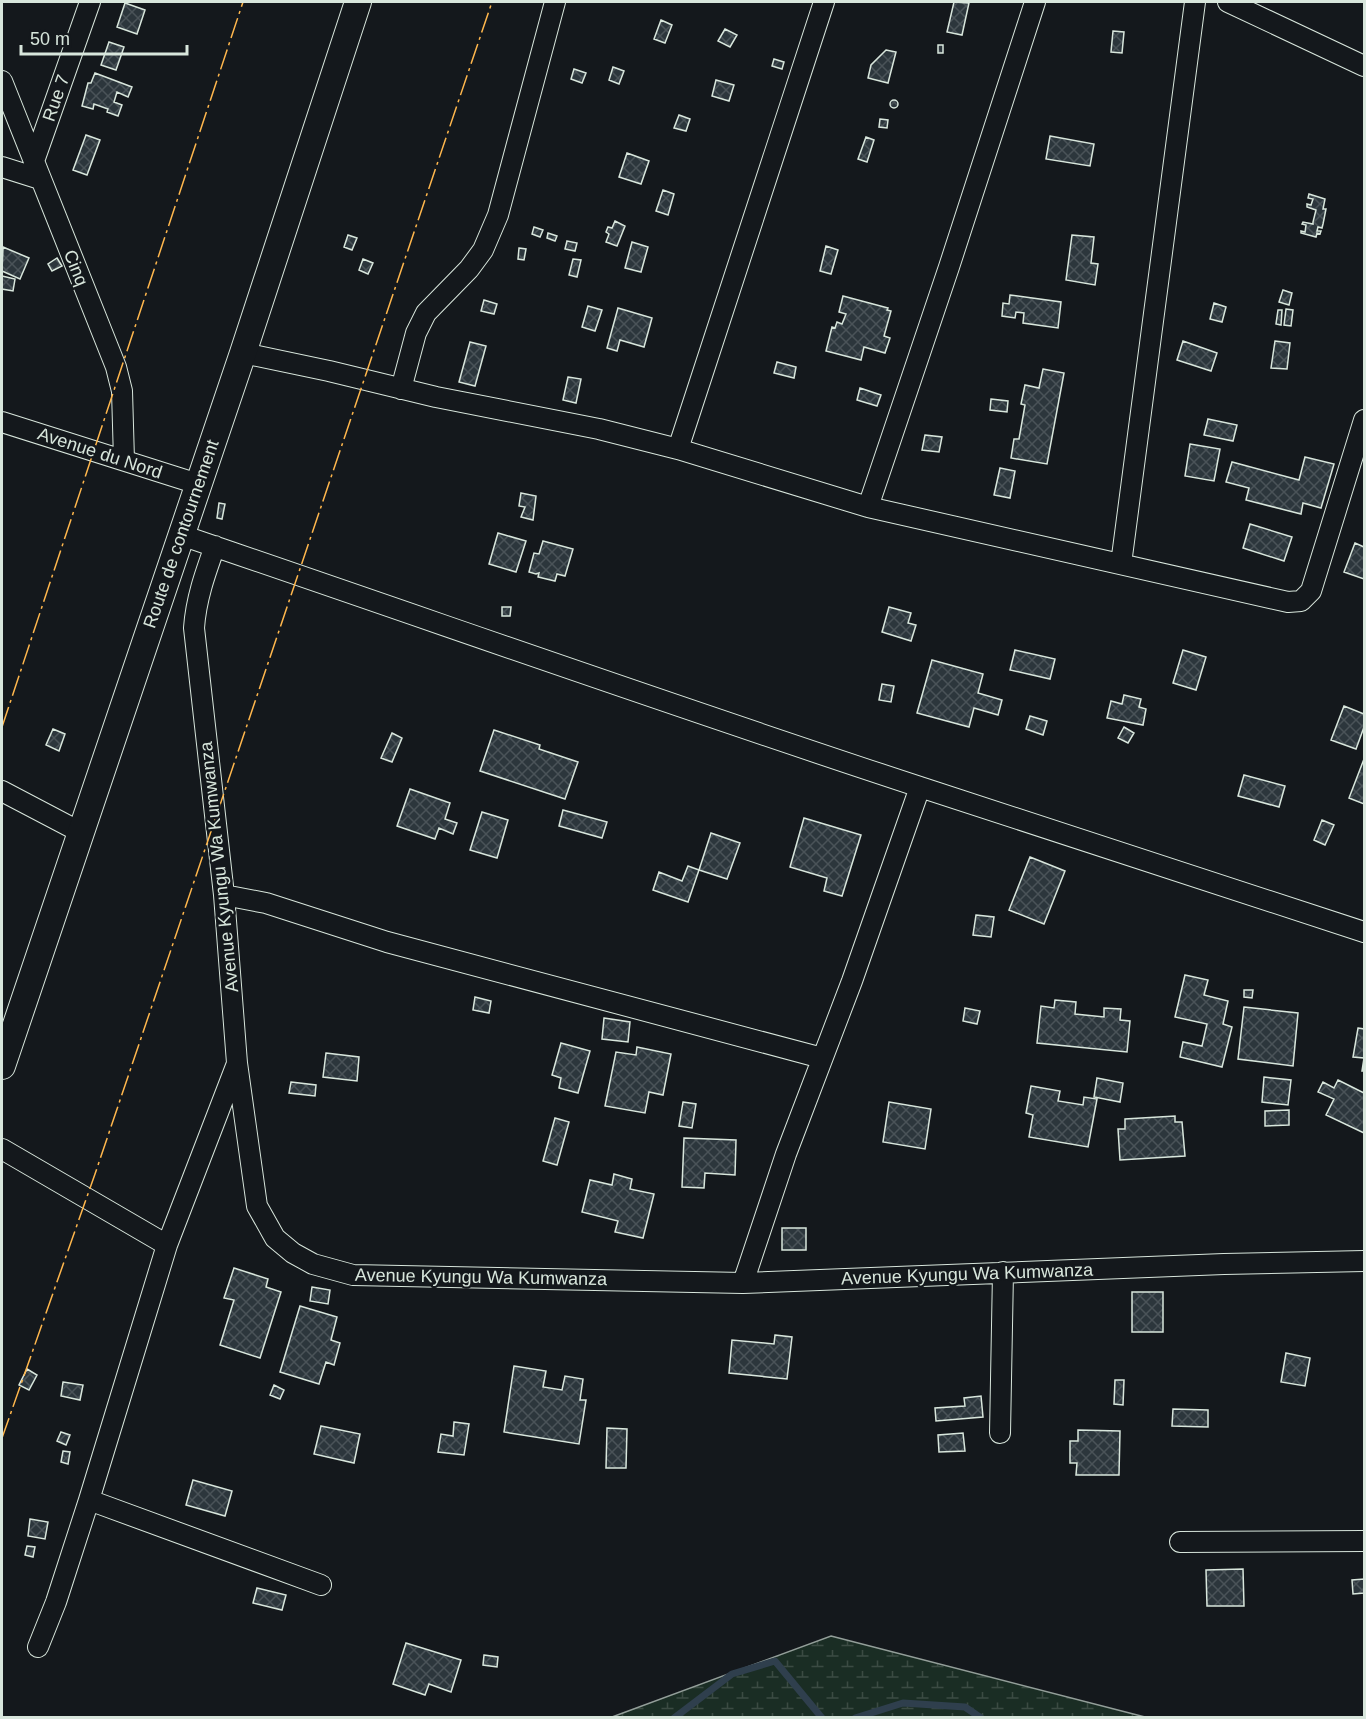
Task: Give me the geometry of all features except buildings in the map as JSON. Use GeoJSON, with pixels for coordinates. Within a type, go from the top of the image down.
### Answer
{"type":"FeatureCollection","features":[{"type":"Feature","properties":{"kind":"street","name":"Rue 7"},"geometry":{"type":"LineString","coordinates":[[37,170],[90,2]]}},
{"type":"Feature","properties":{"kind":"street","name":"Route de contournement"},"geometry":{"type":"LineString","coordinates":[[2,1066],[243,353],[358,2]]}},
{"type":"Feature","properties":{"kind":"street"},"geometry":{"type":"LineString","coordinates":[[401,389],[416,333],[426,313],[469,269],[483,250],[498,215],[555,2]]}},
{"type":"Feature","properties":{"kind":"street"},"geometry":{"type":"LineString","coordinates":[[678,449],[824,2]]}},
{"type":"Feature","properties":{"kind":"street"},"geometry":{"type":"LineString","coordinates":[[868,507],[1035,2]]}},
{"type":"Feature","properties":{"kind":"street"},"geometry":{"type":"LineString","coordinates":[[1121,564],[1195,2]]}},
{"type":"Feature","properties":{"kind":"street"},"geometry":{"type":"LineString","coordinates":[[1228,2],[1365,66]]}},
{"type":"Feature","properties":{"kind":"street","name":"Cinq"},"geometry":{"type":"LineString","coordinates":[[2,81],[116,367],[122,391],[123,460]]}},
{"type":"Feature","properties":{"kind":"street"},"geometry":{"type":"LineString","coordinates":[[2,167],[37,170]]}},
{"type":"Feature","properties":{"kind":"street"},"geometry":{"type":"LineString","coordinates":[[243,353],[401,389],[599,429],[678,449],[868,507],[1288,602],[1301,601],[1311,591],[1365,420]]}},
{"type":"Feature","properties":{"kind":"street","name":"Avenue du Nord"},"geometry":{"type":"LineString","coordinates":[[2,422],[198,484]]}},
{"type":"Feature","properties":{"kind":"street"},"geometry":{"type":"LineString","coordinates":[[181,535],[367,597],[509,649],[1365,932]]}},
{"type":"Feature","properties":{"kind":"street","name":"Avenue Kyungu Wa Kumwanza"},"geometry":{"type":"LineString","coordinates":[[215,546],[200,586],[194,628],[224,895],[237,1063],[257,1206],[274,1238],[293,1253],[313,1264],[353,1275],[743,1282],[1365,1261]]}},
{"type":"Feature","properties":{"kind":"street"},"geometry":{"type":"LineString","coordinates":[[743,1282],[786,1154],[921,787]]}},
{"type":"Feature","properties":{"kind":"street"},"geometry":{"type":"LineString","coordinates":[[2,791],[80,832]]}},
{"type":"Feature","properties":{"kind":"street"},"geometry":{"type":"LineString","coordinates":[[224,895],[266,903],[387,942],[822,1058]]}},
{"type":"Feature","properties":{"kind":"street"},"geometry":{"type":"LineString","coordinates":[[38,1647],[56,1602],[89,1500],[167,1245],[237,1063]]}},
{"type":"Feature","properties":{"kind":"street"},"geometry":{"type":"LineString","coordinates":[[2,1149],[167,1245]]}},
{"type":"Feature","properties":{"kind":"street"},"geometry":{"type":"LineString","coordinates":[[1000,1433],[1003,1272]]}},
{"type":"Feature","properties":{"kind":"street"},"geometry":{"type":"LineString","coordinates":[[89,1500],[321,1585]]}},
{"type":"Feature","properties":{"kind":"street"},"geometry":{"type":"LineString","coordinates":[[1180,1542],[1365,1541]]}},
{"type":"Feature","properties":{"kind":"green space"},"geometry":{"type":"Polygon","coordinates":[[[831,1636],[1145,1717],[612,1717],[831,1636]]]}},
{"type":"Feature","properties":{"kind":"waterway"},"geometry":{"type":"LineString","coordinates":[[674,1718],[732,1674],[775,1661],[822,1718]]}},
{"type":"Feature","properties":{"kind":"waterway"},"geometry":{"type":"LineString","coordinates":[[855,1718],[903,1703],[965,1707],[981,1718]]}},
{"type":"Feature","properties":{"kind":"power"},"geometry":{"type":"LineString","coordinates":[[2,727],[243,2]]}},
{"type":"Feature","properties":{"kind":"power"},"geometry":{"type":"LineString","coordinates":[[2,1438],[95,1174],[492,2]]}}]}
